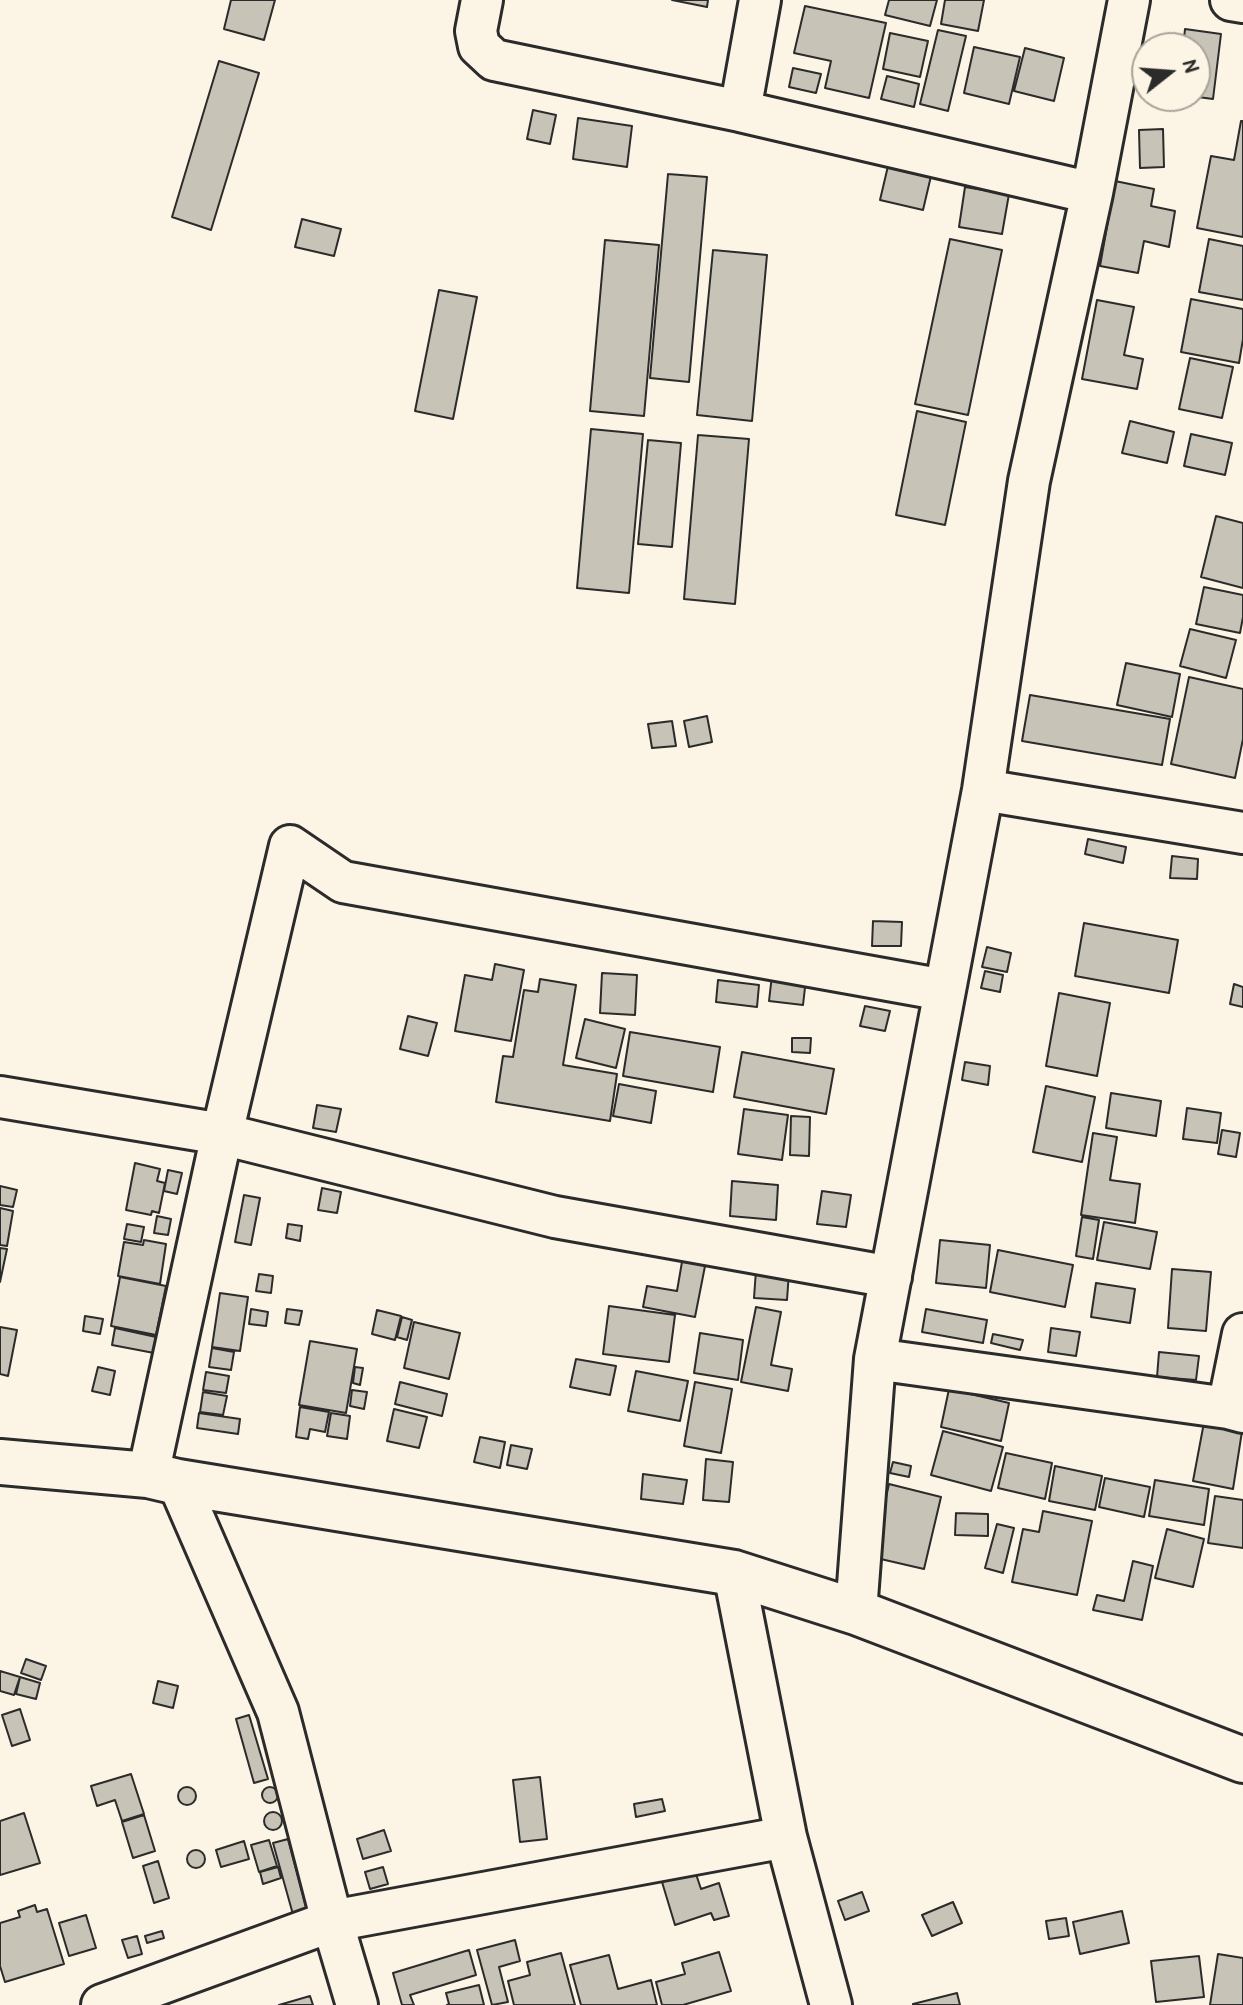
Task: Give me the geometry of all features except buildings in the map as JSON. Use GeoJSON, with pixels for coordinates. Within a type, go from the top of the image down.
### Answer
{"type":"FeatureCollection","features":[{"type":"Feature","properties":{"kind":"street"},"geometry":{"type":"LineString","coordinates":[[482,0],[476,31],[479,46],[494,60],[740,111],[1092,193]]}},
{"type":"Feature","properties":{"kind":"street"},"geometry":{"type":"LineString","coordinates":[[740,111],[760,0]]}},
{"type":"Feature","properties":{"kind":"street"},"geometry":{"type":"LineString","coordinates":[[856,1612],[875,1359],[983,790],[1029,481],[1092,193],[1129,0]]}},
{"type":"Feature","properties":{"kind":"street"},"geometry":{"type":"LineString","coordinates":[[1231,0],[1243,2]]}},
{"type":"Feature","properties":{"kind":"street"},"geometry":{"type":"LineString","coordinates":[[983,790],[1243,833]]}},
{"type":"Feature","properties":{"kind":"street"},"geometry":{"type":"LineString","coordinates":[[357,2005],[278,1712],[163,1479],[222,1134],[290,846],[343,882],[944,990]]}},
{"type":"Feature","properties":{"kind":"street"},"geometry":{"type":"LineString","coordinates":[[0,1097],[222,1134],[555,1217],[891,1277]]}},
{"type":"Feature","properties":{"kind":"street"},"geometry":{"type":"LineString","coordinates":[[875,1359],[1235,1410],[1243,1334]]}},
{"type":"Feature","properties":{"kind":"street"},"geometry":{"type":"LineString","coordinates":[[0,1462],[163,1479],[734,1573],[856,1612],[1243,1760]]}},
{"type":"Feature","properties":{"kind":"street"},"geometry":{"type":"LineString","coordinates":[[734,1573],[786,1837],[831,2005]]}},
{"type":"Feature","properties":{"kind":"street"},"geometry":{"type":"LineString","coordinates":[[102,2005],[332,1921],[786,1837]]}}]}
